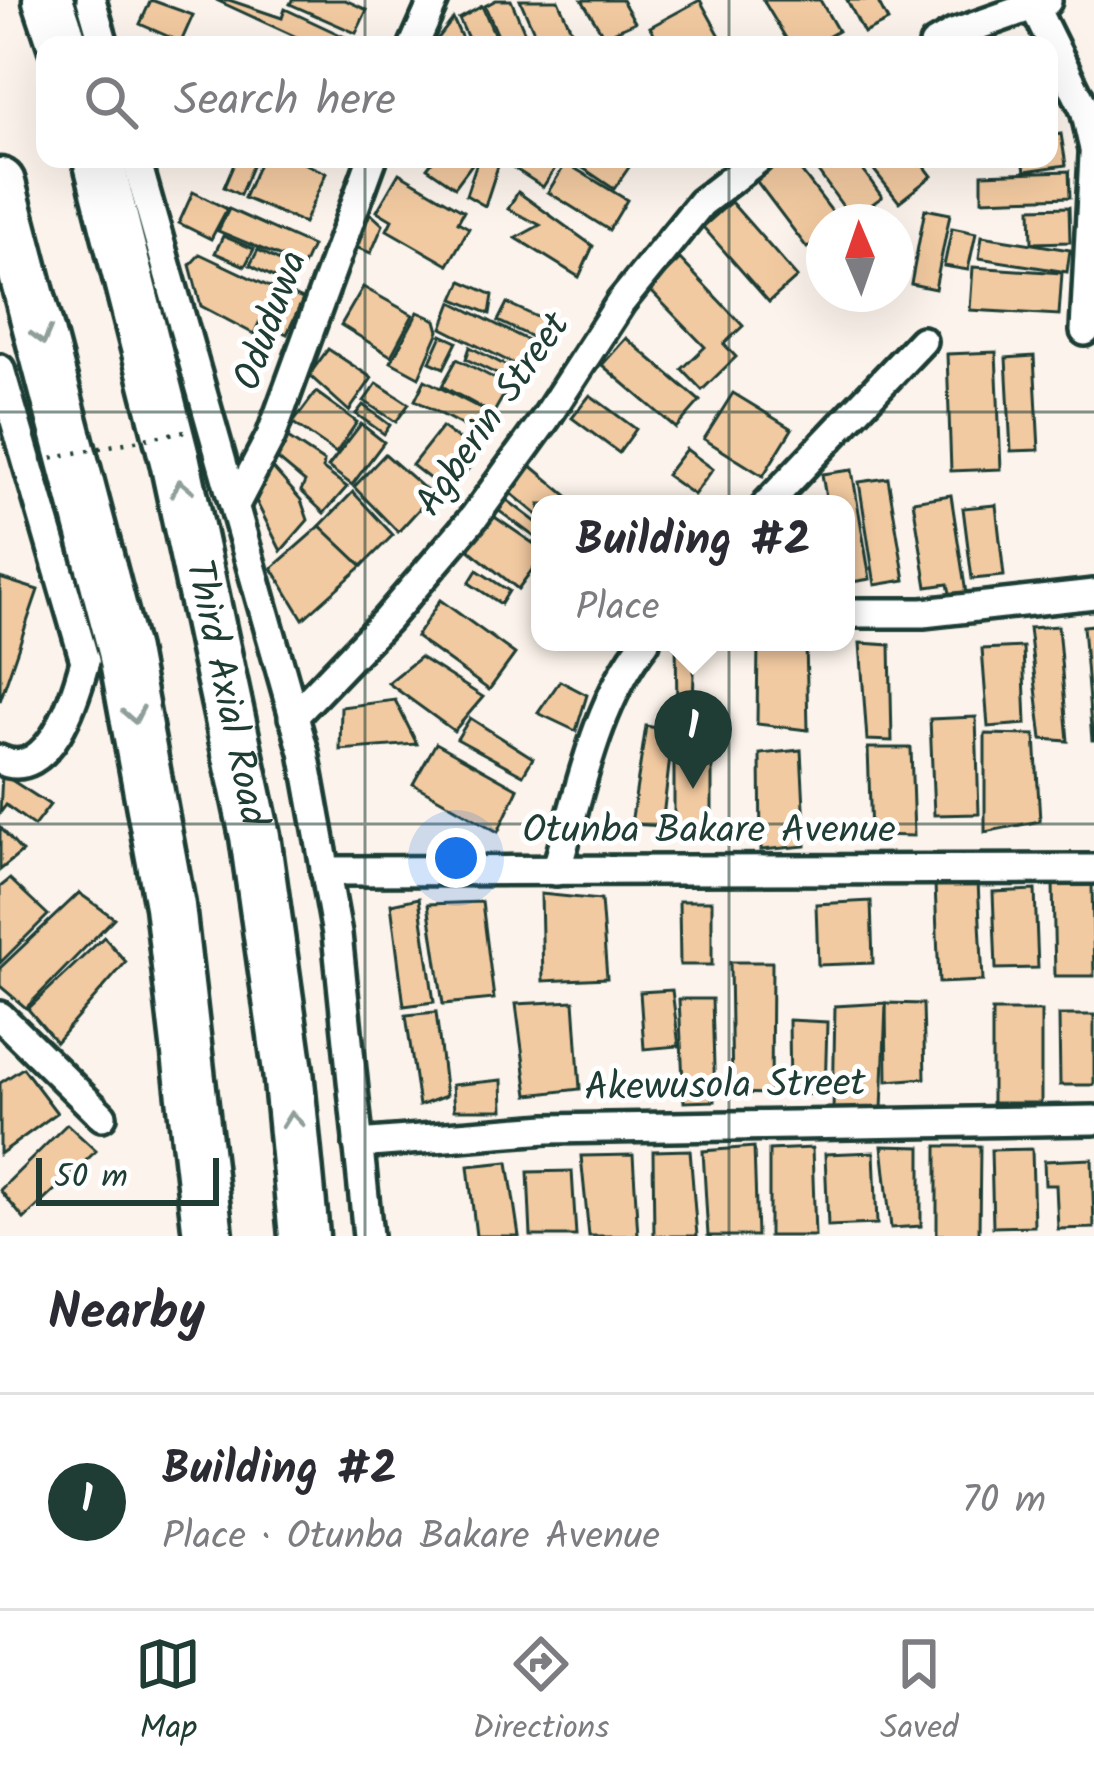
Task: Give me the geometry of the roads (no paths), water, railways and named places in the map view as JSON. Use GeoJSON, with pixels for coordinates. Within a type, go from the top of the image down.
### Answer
{"type":"FeatureCollection","features":[{"type":"Feature","properties":{"kind":"highway"},"geometry":{"type":"LineString","coordinates":[[48,0],[85,36]]}},
{"type":"Feature","properties":{"kind":"highway","name":"Third Axial Road"},"geometry":{"type":"LineString","coordinates":[[100,168],[176,461],[255,836],[288,1071],[304,1236]]}},
{"type":"Feature","properties":{"kind":"highway"},"geometry":{"type":"LineString","coordinates":[[0,183],[104,656],[170,906],[208,1236]]}},
{"type":"Feature","properties":{"kind":"street"},"geometry":{"type":"LineString","coordinates":[[89,36],[91,0]]}},
{"type":"Feature","properties":{"kind":"street"},"geometry":{"type":"LineString","coordinates":[[91,36],[111,0]]}},
{"type":"Feature","properties":{"kind":"street"},"geometry":{"type":"LineString","coordinates":[[418,36],[434,0]]}},
{"type":"Feature","properties":{"kind":"street"},"geometry":{"type":"LineString","coordinates":[[950,36],[1042,3],[1055,36]]}},
{"type":"Feature","properties":{"kind":"street"},"geometry":{"type":"LineString","coordinates":[[1058,44],[1084,110],[1094,152],[1085,331]]}},
{"type":"Feature","properties":{"kind":"street"},"geometry":{"type":"LineString","coordinates":[[139,168],[293,717],[337,934],[368,1236]]}},
{"type":"Feature","properties":{"kind":"street","name":"Oduduwa"},"geometry":{"type":"LineString","coordinates":[[235,505],[271,436],[369,168]]}},
{"type":"Feature","properties":{"kind":"street","name":"Agberin Street"},"geometry":{"type":"LineString","coordinates":[[293,717],[387,619],[475,516],[621,302],[701,203],[746,168]]}},
{"type":"Feature","properties":{"kind":"street"},"geometry":{"type":"LineString","coordinates":[[776,495],[922,341]]}},
{"type":"Feature","properties":{"kind":"street"},"geometry":{"type":"LineString","coordinates":[[0,369],[104,656],[34,762],[22,767],[0,760]]}},
{"type":"Feature","properties":{"kind":"street"},"geometry":{"type":"LineString","coordinates":[[855,613],[923,613],[1094,594]]}},
{"type":"Feature","properties":{"kind":"street"},"geometry":{"type":"LineString","coordinates":[[556,872],[597,734],[638,651]]}},
{"type":"Feature","properties":{"kind":"street","name":"Otunba Bakare Avenue"},"geometry":{"type":"LineString","coordinates":[[325,871],[1094,869]]}},
{"type":"Feature","properties":{"kind":"street"},"geometry":{"type":"LineString","coordinates":[[0,1016],[102,1116]]}},
{"type":"Feature","properties":{"kind":"street","name":"Akewusola Street"},"geometry":{"type":"LineString","coordinates":[[358,1144],[547,1129],[1094,1120]]}},
{"type":"Feature","properties":{"kind":"place","name":"Building #2"},"geometry":{"type":"Point","coordinates":[693,789]}}]}
